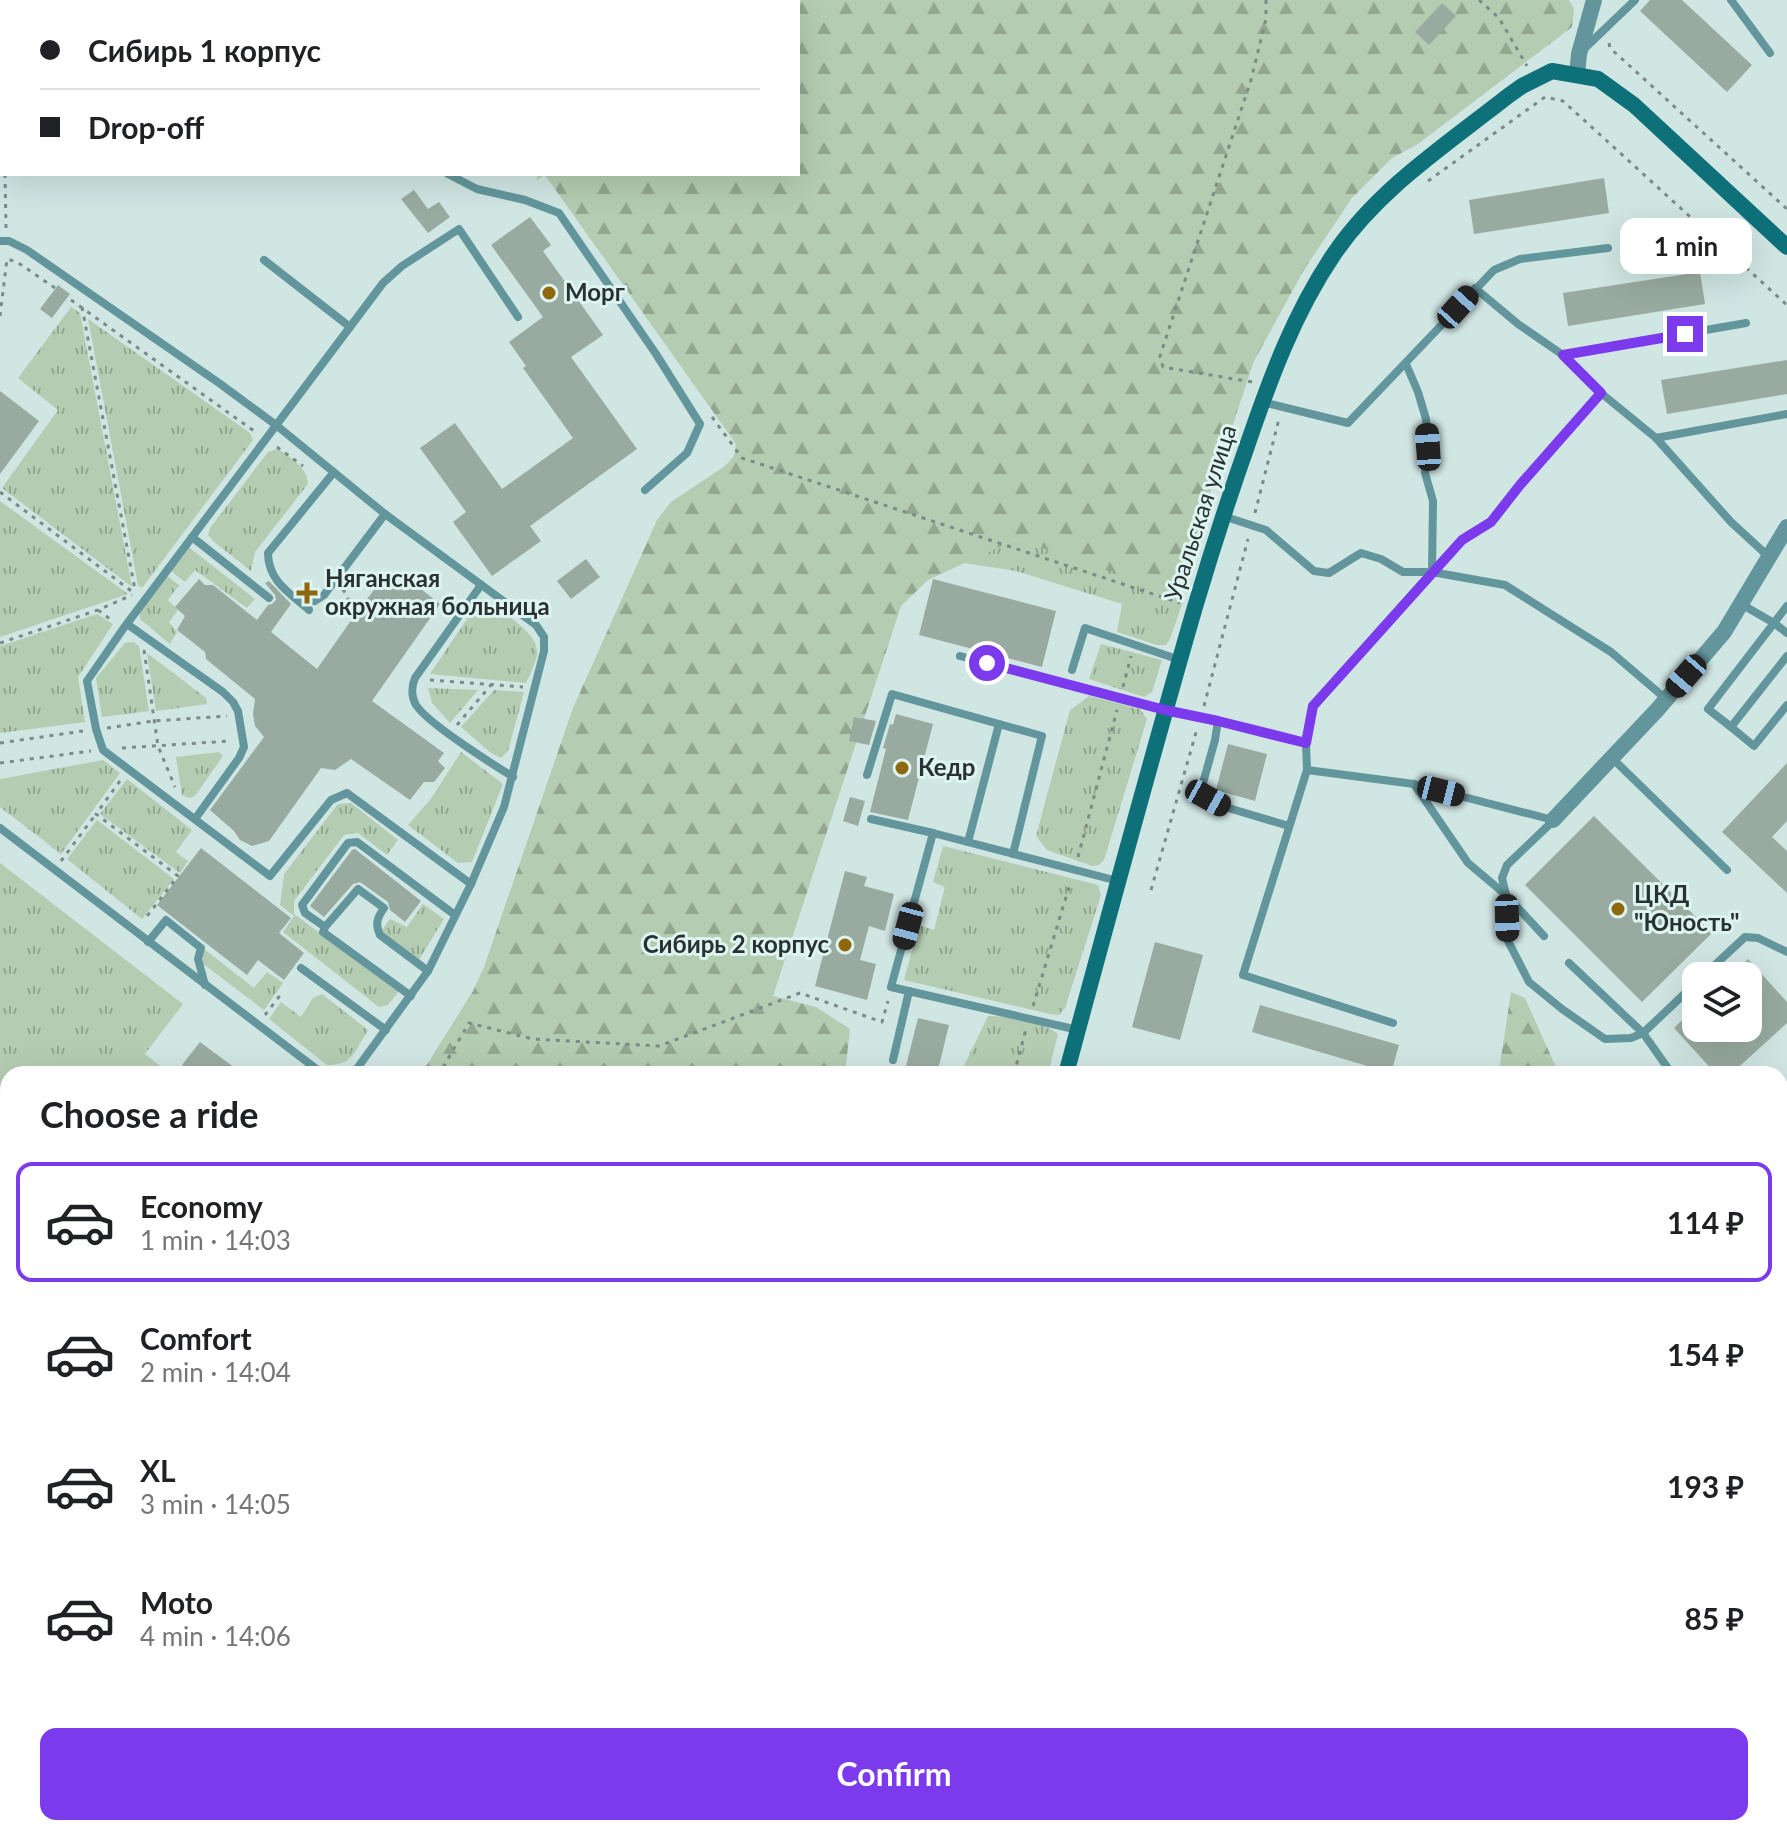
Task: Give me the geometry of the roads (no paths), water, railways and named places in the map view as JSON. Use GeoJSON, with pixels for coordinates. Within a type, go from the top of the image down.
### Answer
{"type":"FeatureCollection","features":[{"type":"Feature","properties":{"kind":"street"},"geometry":{"type":"LineString","coordinates":[[1594,0],[1579,54],[1577,75],[1598,79],[1634,105],[1787,247]]}},
{"type":"Feature","properties":{"kind":"street","name":"Уральская улица"},"geometry":{"type":"LineString","coordinates":[[1068,1066],[1195,607],[1262,402],[1293,326],[1335,253],[1357,223],[1399,182],[1515,91],[1544,75],[1577,75]]}},
{"type":"Feature","properties":{"kind":"street"},"geometry":{"type":"LineString","coordinates":[[1553,820],[1724,632],[1787,527]]}},
{"type":"Feature","properties":{"kind":"lane"},"geometry":{"type":"LineString","coordinates":[[1579,54],[1635,0]]}},
{"type":"Feature","properties":{"kind":"lane"},"geometry":{"type":"LineString","coordinates":[[1731,0],[1770,53]]}},
{"type":"Feature","properties":{"kind":"lane"},"geometry":{"type":"LineString","coordinates":[[452,176],[477,189],[525,200],[559,213],[700,424],[687,453],[645,490]]}},
{"type":"Feature","properties":{"kind":"lane"},"geometry":{"type":"LineString","coordinates":[[471,884],[347,793],[331,800],[270,876],[103,750],[87,681],[383,283],[402,266],[459,229],[518,317]]}},
{"type":"Feature","properties":{"kind":"lane"},"geometry":{"type":"LineString","coordinates":[[3,241],[19,245],[219,383],[385,514],[536,625],[544,637],[544,651],[513,777],[504,807],[471,884],[428,971],[359,1066]]}},
{"type":"Feature","properties":{"kind":"lane"},"geometry":{"type":"LineString","coordinates":[[1262,402],[1348,423],[1494,270],[1520,259],[1608,248]]}},
{"type":"Feature","properties":{"kind":"lane"},"geometry":{"type":"LineString","coordinates":[[264,260],[350,327]]}},
{"type":"Feature","properties":{"kind":"lane"},"geometry":{"type":"LineString","coordinates":[[1475,288],[1518,324],[1563,355],[1601,393],[1656,438],[1731,522],[1770,557]]}},
{"type":"Feature","properties":{"kind":"lane"},"geometry":{"type":"LineString","coordinates":[[1563,355],[1746,323]]}},
{"type":"Feature","properties":{"kind":"lane"},"geometry":{"type":"LineString","coordinates":[[1406,364],[1426,419],[1428,447],[1425,473],[1433,501],[1432,572]]}},
{"type":"Feature","properties":{"kind":"lane"},"geometry":{"type":"LineString","coordinates":[[1393,1023],[1243,975],[1307,770],[1306,743],[1313,706],[1462,540],[1491,522],[1601,393]]}},
{"type":"Feature","properties":{"kind":"lane"},"geometry":{"type":"LineString","coordinates":[[1656,438],[1787,414]]}},
{"type":"Feature","properties":{"kind":"lane"},"geometry":{"type":"LineString","coordinates":[[334,472],[268,553],[274,578],[309,610],[306,602],[324,595],[385,514]]}},
{"type":"Feature","properties":{"kind":"lane"},"geometry":{"type":"LineString","coordinates":[[1223,516],[1266,530],[1314,571],[1329,573],[1361,553],[1381,559],[1403,572],[1432,572],[1505,585],[1611,652],[1666,699]]}},
{"type":"Feature","properties":{"kind":"lane"},"geometry":{"type":"LineString","coordinates":[[192,537],[269,598]]}},
{"type":"Feature","properties":{"kind":"lane"},"geometry":{"type":"LineString","coordinates":[[481,585],[412,686],[415,703],[421,711],[513,777]]}},
{"type":"Feature","properties":{"kind":"lane"},"geometry":{"type":"LineString","coordinates":[[1741,604],[1787,633]]}},
{"type":"Feature","properties":{"kind":"lane"},"geometry":{"type":"LineString","coordinates":[[1787,606],[1708,709],[1754,746],[1787,705]]}},
{"type":"Feature","properties":{"kind":"lane"},"geometry":{"type":"LineString","coordinates":[[125,626],[223,692],[233,702],[239,715],[244,747],[195,819]]}},
{"type":"Feature","properties":{"kind":"lane"},"geometry":{"type":"LineString","coordinates":[[1072,670],[1085,628],[1180,660]]}},
{"type":"Feature","properties":{"kind":"lane"},"geometry":{"type":"LineString","coordinates":[[960,656],[1306,743]]}},
{"type":"Feature","properties":{"kind":"lane"},"geometry":{"type":"LineString","coordinates":[[1731,727],[1787,656]]}},
{"type":"Feature","properties":{"kind":"lane"},"geometry":{"type":"LineString","coordinates":[[867,775],[892,694],[1042,736],[1013,854]]}},
{"type":"Feature","properties":{"kind":"lane"},"geometry":{"type":"LineString","coordinates":[[1218,721],[1203,783],[1208,798],[1225,807],[1289,826]]}},
{"type":"Feature","properties":{"kind":"lane"},"geometry":{"type":"LineString","coordinates":[[968,842],[999,724]]}},
{"type":"Feature","properties":{"kind":"lane"},"geometry":{"type":"LineString","coordinates":[[1612,758],[1727,870]]}},
{"type":"Feature","properties":{"kind":"lane"},"geometry":{"type":"LineString","coordinates":[[1307,770],[1414,784],[1553,820]]}},
{"type":"Feature","properties":{"kind":"lane"},"geometry":{"type":"LineString","coordinates":[[1414,784],[1468,863],[1506,895],[1544,936]]}},
{"type":"Feature","properties":{"kind":"lane"},"geometry":{"type":"LineString","coordinates":[[871,819],[1119,881]]}},
{"type":"Feature","properties":{"kind":"lane"},"geometry":{"type":"LineString","coordinates":[[1553,820],[1507,865],[1502,878],[1508,941],[1529,982],[1605,1039],[1631,1038],[1643,1033],[1682,996]]}},
{"type":"Feature","properties":{"kind":"lane"},"geometry":{"type":"LineString","coordinates":[[0,828],[312,1066]]}},
{"type":"Feature","properties":{"kind":"lane"},"geometry":{"type":"LineString","coordinates":[[933,833],[891,987],[1078,1030]]}},
{"type":"Feature","properties":{"kind":"lane"},"geometry":{"type":"LineString","coordinates":[[325,927],[305,913],[302,905],[348,843],[357,842],[455,915]]}},
{"type":"Feature","properties":{"kind":"lane"},"geometry":{"type":"LineString","coordinates":[[411,996],[323,932],[325,927],[358,889],[384,908],[378,917],[380,935],[428,971]]}},
{"type":"Feature","properties":{"kind":"lane"},"geometry":{"type":"LineString","coordinates":[[148,942],[166,920],[201,948],[198,959],[205,985]]}},
{"type":"Feature","properties":{"kind":"lane"},"geometry":{"type":"LineString","coordinates":[[1718,962],[1745,937],[1758,938],[1787,952]]}},
{"type":"Feature","properties":{"kind":"lane"},"geometry":{"type":"LineString","coordinates":[[1569,963],[1643,1033],[1666,1066]]}},
{"type":"Feature","properties":{"kind":"lane"},"geometry":{"type":"LineString","coordinates":[[301,968],[386,1030]]}},
{"type":"Feature","properties":{"kind":"lane"},"geometry":{"type":"LineString","coordinates":[[893,1060],[909,991]]}},
{"type":"Feature","properties":{"kind":"place","name":"Морг"},"geometry":{"type":"Point","coordinates":[549,293]}},
{"type":"Feature","properties":{"kind":"place","name":"Няганская окружная больница"},"geometry":{"type":"Point","coordinates":[307,593]}},
{"type":"Feature","properties":{"kind":"place","name":"Кедр"},"geometry":{"type":"Point","coordinates":[902,768]}},
{"type":"Feature","properties":{"kind":"place","name":"ЦКД \"Юность\""},"geometry":{"type":"Point","coordinates":[1618,909]}},
{"type":"Feature","properties":{"kind":"place","name":"Сибирь 2 корпус"},"geometry":{"type":"Point","coordinates":[845,945]}}]}
